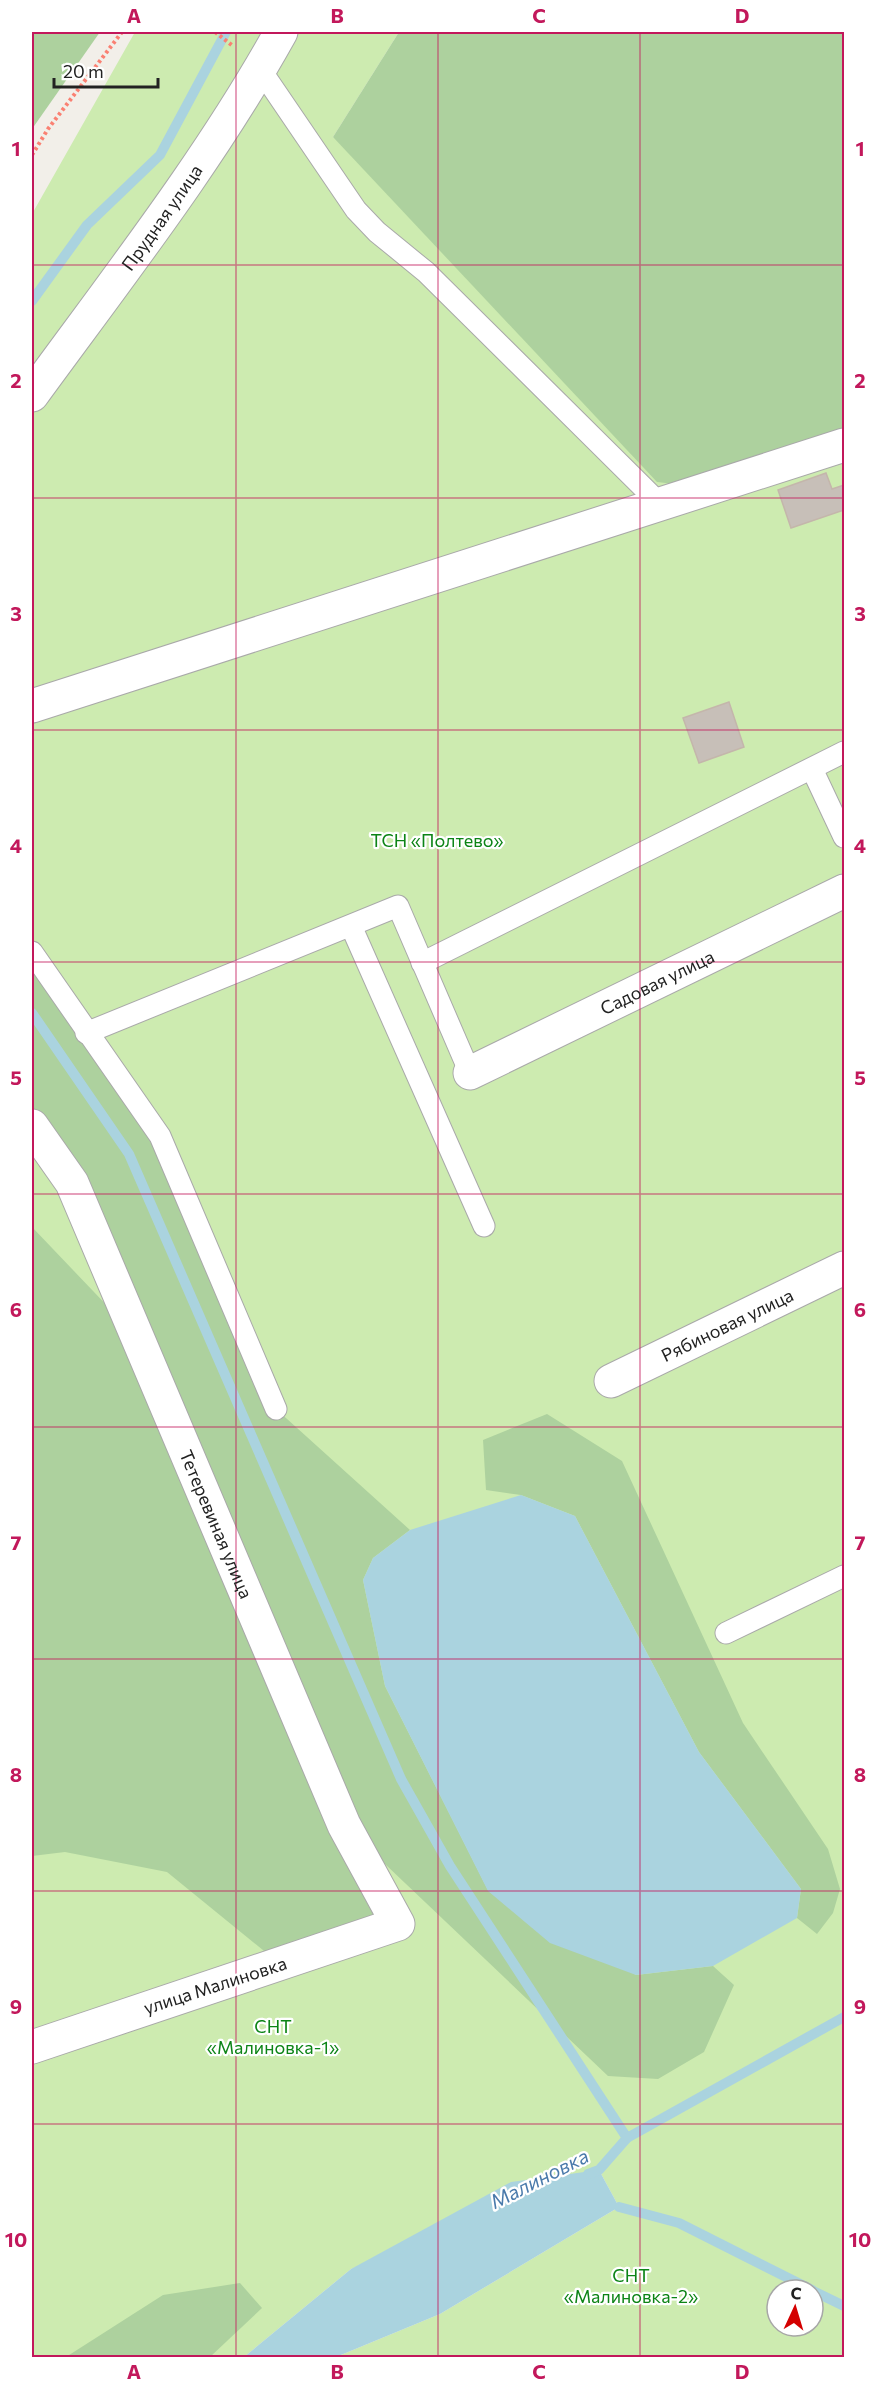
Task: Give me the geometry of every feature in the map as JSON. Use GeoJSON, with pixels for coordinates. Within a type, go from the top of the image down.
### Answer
{"type":"FeatureCollection","features":[{"type":"Feature","properties":{"kind":"street","name":"Прудная улица"},"geometry":{"type":"LineString","coordinates":[[32,395],[186,183],[248,59],[281,32]]}},
{"type":"Feature","properties":{"kind":"street"},"geometry":{"type":"LineString","coordinates":[[32,706],[844,445]]}},
{"type":"Feature","properties":{"kind":"street","name":"Садовая улица"},"geometry":{"type":"LineString","coordinates":[[470,1073],[844,891]]}},
{"type":"Feature","properties":{"kind":"street","name":"Тетеревиная улица"},"geometry":{"type":"LineString","coordinates":[[32,1126],[72,1183],[344,1825],[398,1924]]}},
{"type":"Feature","properties":{"kind":"street","name":"Рябиновая улица"},"geometry":{"type":"LineString","coordinates":[[611,1381],[844,1268]]}},
{"type":"Feature","properties":{"kind":"street","name":"улица Малиновка"},"geometry":{"type":"LineString","coordinates":[[32,2047],[398,1924]]}},
{"type":"Feature","properties":{"kind":"lane"},"geometry":{"type":"LineString","coordinates":[[248,59],[356,210],[426,272],[660,504]]}},
{"type":"Feature","properties":{"kind":"lane"},"geometry":{"type":"LineString","coordinates":[[422,963],[844,752]]}},
{"type":"Feature","properties":{"kind":"lane"},"geometry":{"type":"LineString","coordinates":[[812,769],[844,837]]}},
{"type":"Feature","properties":{"kind":"lane"},"geometry":{"type":"LineString","coordinates":[[86,1033],[398,906],[470,1073]]}},
{"type":"Feature","properties":{"kind":"lane"},"geometry":{"type":"LineString","coordinates":[[351,926],[484,1226]]}},
{"type":"Feature","properties":{"kind":"lane"},"geometry":{"type":"LineString","coordinates":[[32,952],[86,1033],[160,1136],[276,1409]]}},
{"type":"Feature","properties":{"kind":"lane"},"geometry":{"type":"LineString","coordinates":[[726,1633],[844,1576]]}},
{"type":"Feature","properties":{"kind":"path"},"geometry":{"type":"LineString","coordinates":[[32,155],[48,129],[122,32]]}},
{"type":"Feature","properties":{"kind":"path"},"geometry":{"type":"LineString","coordinates":[[215,32],[248,59]]}},
{"type":"Feature","properties":{"kind":"green space"},"geometry":{"type":"Polygon","coordinates":[[[32,32],[100,32],[32,129],[32,32]]]}},
{"type":"Feature","properties":{"kind":"green space","name":"ТСН «Полтево»"},"geometry":{"type":"Polygon","coordinates":[[[135,32],[399,32],[333,137],[844,444],[844,2357],[336,2357],[440,2314],[619,2207],[599,2170],[351,2269],[244,2357],[32,2358],[32,214],[135,32]]]}},
{"type":"Feature","properties":{"kind":"green space"},"geometry":{"type":"Polygon","coordinates":[[[399,32],[844,32],[844,444],[710,488],[657,482],[333,137],[399,32]]]}},
{"type":"Feature","properties":{"kind":"green space"},"geometry":{"type":"Polygon","coordinates":[[[32,971],[89,1021],[160,1136],[276,1409],[410,1530],[373,1558],[363,1580],[385,1686],[488,1890],[636,1975],[713,1966],[734,1985],[704,2052],[658,2079],[608,2076],[346,1827],[398,1924],[269,1955],[167,1872],[65,1852],[32,1856],[32,1227],[135,1335],[32,1126],[32,971]]]}},
{"type":"Feature","properties":{"kind":"green space"},"geometry":{"type":"Polygon","coordinates":[[[547,1414],[622,1461],[743,1723],[828,1849],[840,1889],[833,1913],[817,1934],[797,1918],[801,1889],[699,1752],[575,1516],[521,1495],[486,1490],[483,1440],[547,1414]]]}},
{"type":"Feature","properties":{"kind":"green space"},"geometry":{"type":"Polygon","coordinates":[[[240,2283],[262,2308],[210,2357],[66,2357],[163,2295],[240,2283]]]}},
{"type":"Feature","properties":{"kind":"water"},"geometry":{"type":"Polygon","coordinates":[[[521,1495],[575,1516],[699,1752],[801,1889],[797,1918],[713,1966],[636,1975],[550,1943],[488,1891],[385,1686],[363,1580],[373,1558],[410,1530],[521,1495]]]}},
{"type":"Feature","properties":{"kind":"water"},"geometry":{"type":"Polygon","coordinates":[[[599,2170],[619,2207],[440,2314],[336,2357],[244,2357],[351,2269],[511,2182],[599,2170]]]}},
{"type":"Feature","properties":{"kind":"building"},"geometry":{"type":"Polygon","coordinates":[[[826,473],[832,489],[844,485],[844,510],[791,528],[778,490],[826,473]]]}},
{"type":"Feature","properties":{"kind":"building"},"geometry":{"type":"Polygon","coordinates":[[[729,702],[744,747],[699,763],[683,718],[729,702]]]}},
{"type":"Feature","properties":{"kind":"waterway"},"geometry":{"type":"LineString","coordinates":[[32,301],[87,225],[160,155],[226,32]]}},
{"type":"Feature","properties":{"kind":"waterway"},"geometry":{"type":"LineString","coordinates":[[32,1013],[129,1154],[401,1779],[450,1866],[627,2138]]}},
{"type":"Feature","properties":{"kind":"waterway","name":"Малиновка"},"geometry":{"type":"LineString","coordinates":[[588,2174],[599,2170],[627,2138],[844,2017]]}},
{"type":"Feature","properties":{"kind":"waterway"},"geometry":{"type":"LineString","coordinates":[[619,2207],[679,2223],[788,2278]]}},
{"type":"Feature","properties":{"kind":"waterway"},"geometry":{"type":"LineString","coordinates":[[825,2297],[844,2306]]}},
{"type":"Feature","properties":{"kind":"park label","name":"СНТ «Малиновка-1»"},"geometry":{"type":"Point","coordinates":[273,2036]}},
{"type":"Feature","properties":{"kind":"park label","name":"СНТ «Малиновка-2»"},"geometry":{"type":"Point","coordinates":[631,2285]}}]}
